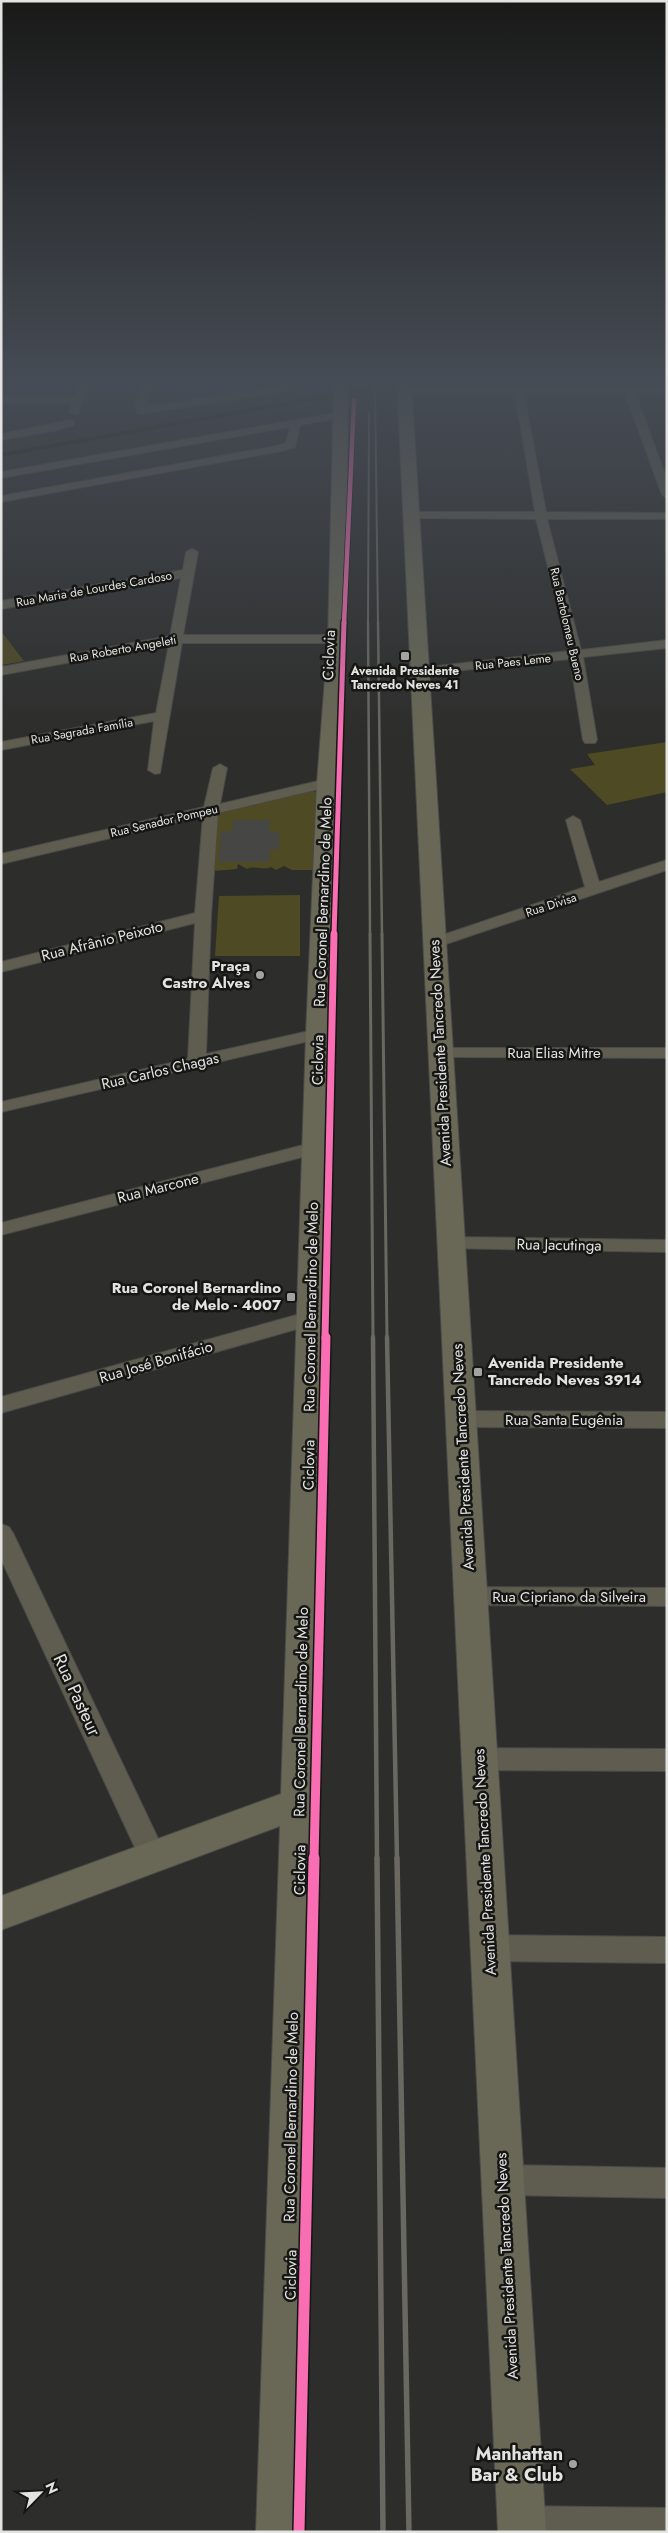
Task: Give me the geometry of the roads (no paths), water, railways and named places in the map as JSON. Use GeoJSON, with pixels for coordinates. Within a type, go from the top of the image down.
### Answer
{"type":"FeatureCollection","features":[{"type":"Feature","properties":{"kind":"main road","name":"Rua Coronel Bernardino de Melo"},"geometry":{"type":"LineString","coordinates":[[280,2532],[318,1034],[327,783],[337,639],[339,500]]}},
{"type":"Feature","properties":{"kind":"main road","name":"Avenida Presidente Tancredo Neves"},"geometry":{"type":"LineString","coordinates":[[410,500],[522,2527]]}},
{"type":"Feature","properties":{"kind":"main road"},"geometry":{"type":"LineString","coordinates":[[1,1912],[299,1803]]}},
{"type":"Feature","properties":{"kind":"street","name":"Rua Bartolomeu Bueno"},"geometry":{"type":"LineString","coordinates":[[538,500],[576,655],[590,740]]}},
{"type":"Feature","properties":{"kind":"street"},"geometry":{"type":"LineString","coordinates":[[411,515],[667,516]]}},
{"type":"Feature","properties":{"kind":"street"},"geometry":{"type":"LineString","coordinates":[[155,770],[175,639],[192,552]]}},
{"type":"Feature","properties":{"kind":"street","name":"Rua Maria de Lourdes Cardoso"},"geometry":{"type":"LineString","coordinates":[[1,605],[187,573]]}},
{"type":"Feature","properties":{"kind":"street","name":"Rua Roberto Angeleti"},"geometry":{"type":"LineString","coordinates":[[1,670],[175,639],[337,639]]}},
{"type":"Feature","properties":{"kind":"street","name":"Rua Paes Leme"},"geometry":{"type":"LineString","coordinates":[[420,672],[667,644]]}},
{"type":"Feature","properties":{"kind":"street","name":"Rua Sagrada Família"},"geometry":{"type":"LineString","coordinates":[[1,746],[162,716]]}},
{"type":"Feature","properties":{"kind":"street"},"geometry":{"type":"LineString","coordinates":[[197,1063],[203,916],[211,810],[220,768]]}},
{"type":"Feature","properties":{"kind":"street","name":"Rua Senador Pompeu"},"geometry":{"type":"LineString","coordinates":[[1,859],[327,783]]}},
{"type":"Feature","properties":{"kind":"street"},"geometry":{"type":"LineString","coordinates":[[573,820],[594,890]]}},
{"type":"Feature","properties":{"kind":"street","name":"Rua Divisa"},"geometry":{"type":"LineString","coordinates":[[434,943],[667,865]]}},
{"type":"Feature","properties":{"kind":"street","name":"Rua Afrânio Peixoto"},"geometry":{"type":"LineString","coordinates":[[1,967],[203,916]]}},
{"type":"Feature","properties":{"kind":"street","name":"Rua Carlos Chagas"},"geometry":{"type":"LineString","coordinates":[[1,1107],[318,1034]]}},
{"type":"Feature","properties":{"kind":"street","name":"Rua Elias Mitre"},"geometry":{"type":"LineString","coordinates":[[441,1053],[667,1053]]}},
{"type":"Feature","properties":{"kind":"street","name":"Rua Marcone"},"geometry":{"type":"LineString","coordinates":[[1,1228],[315,1148]]}},
{"type":"Feature","properties":{"kind":"street","name":"Rua Jacutinga"},"geometry":{"type":"LineString","coordinates":[[451,1243],[667,1246]]}},
{"type":"Feature","properties":{"kind":"street","name":"Rua José Bonifácio"},"geometry":{"type":"LineString","coordinates":[[1,1405],[311,1318]]}},
{"type":"Feature","properties":{"kind":"street","name":"Rua Santa Eugênia"},"geometry":{"type":"LineString","coordinates":[[460,1419],[667,1420]]}},
{"type":"Feature","properties":{"kind":"street","name":"Rua Pasteur"},"geometry":{"type":"LineString","coordinates":[[1,1533],[153,1857]]}},
{"type":"Feature","properties":{"kind":"street","name":"Rua Cipriano da Silveira"},"geometry":{"type":"LineString","coordinates":[[470,1596],[667,1598]]}},
{"type":"Feature","properties":{"kind":"street"},"geometry":{"type":"LineString","coordinates":[[479,1759],[667,1760]]}},
{"type":"Feature","properties":{"kind":"street"},"geometry":{"type":"LineString","coordinates":[[490,1948],[667,1950]]}},
{"type":"Feature","properties":{"kind":"street"},"geometry":{"type":"LineString","coordinates":[[502,2180],[667,2183]]}},
{"type":"Feature","properties":{"kind":"street"},"geometry":{"type":"LineString","coordinates":[[522,2527],[667,2525]]}},
{"type":"Feature","properties":{"kind":"railway"},"geometry":{"type":"LineString","coordinates":[[368,623],[369,500]]}},
{"type":"Feature","properties":{"kind":"railway"},"geometry":{"type":"LineString","coordinates":[[376,500],[378,624]]}},
{"type":"Feature","properties":{"kind":"railway"},"geometry":{"type":"LineString","coordinates":[[378,622],[382,935]]}},
{"type":"Feature","properties":{"kind":"railway"},"geometry":{"type":"LineString","coordinates":[[368,623],[370,935]]}},
{"type":"Feature","properties":{"kind":"railway"},"geometry":{"type":"LineString","coordinates":[[370,934],[373,1338]]}},
{"type":"Feature","properties":{"kind":"railway"},"geometry":{"type":"LineString","coordinates":[[382,934],[387,1338]]}},
{"type":"Feature","properties":{"kind":"railway"},"geometry":{"type":"LineString","coordinates":[[373,1337],[377,1859]]}},
{"type":"Feature","properties":{"kind":"railway"},"geometry":{"type":"LineString","coordinates":[[387,1337],[397,1859]]}},
{"type":"Feature","properties":{"kind":"railway"},"geometry":{"type":"LineString","coordinates":[[377,1858],[383,2532]]}},
{"type":"Feature","properties":{"kind":"railway"},"geometry":{"type":"LineString","coordinates":[[397,1858],[409,2532]]}},
{"type":"Feature","properties":{"kind":"place","name":"Avenida Presidente Tancredo Neves 41"},"geometry":{"type":"Point","coordinates":[405,656]}},
{"type":"Feature","properties":{"kind":"place","name":"Praça Castro Alves"},"geometry":{"type":"Point","coordinates":[260,975]}},
{"type":"Feature","properties":{"kind":"place","name":"Rua Coronel Bernardino de Melo - 4007"},"geometry":{"type":"Point","coordinates":[291,1297]}},
{"type":"Feature","properties":{"kind":"place","name":"Avenida Presidente Tancredo Neves 3914"},"geometry":{"type":"Point","coordinates":[478,1372]}},
{"type":"Feature","properties":{"kind":"place","name":"Manhattan Bar & Club"},"geometry":{"type":"Point","coordinates":[573,2464]}}]}
